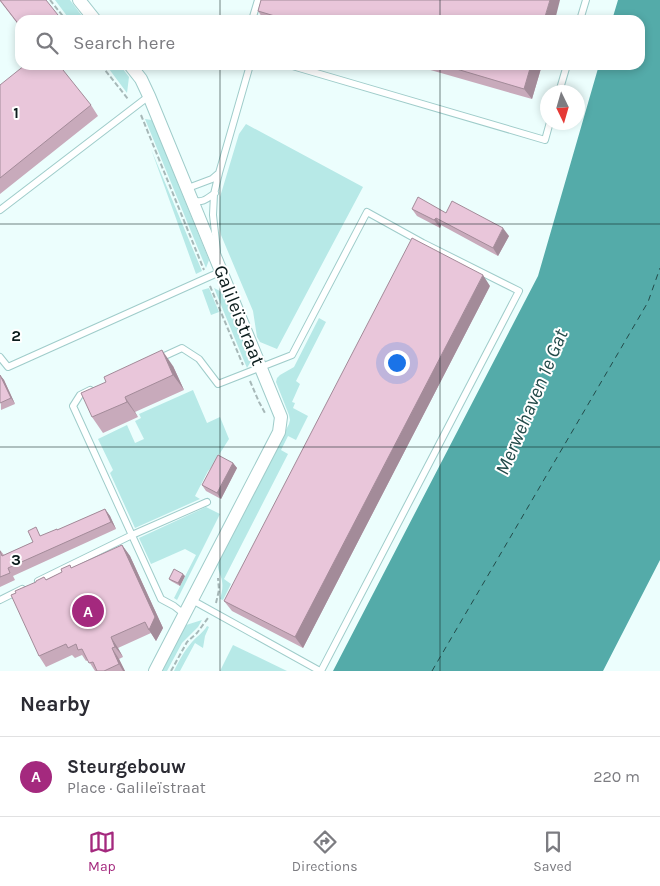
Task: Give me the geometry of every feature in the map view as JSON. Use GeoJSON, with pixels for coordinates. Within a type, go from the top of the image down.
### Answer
{"type":"FeatureCollection","features":[{"type":"Feature","properties":{"kind":"street"},"geometry":{"type":"LineString","coordinates":[[80,0],[91,15]]}},
{"type":"Feature","properties":{"kind":"street","name":"Galileïstraat"},"geometry":{"type":"LineString","coordinates":[[134,70],[150,96],[281,417],[278,434],[155,671]]}},
{"type":"Feature","properties":{"kind":"lane"},"geometry":{"type":"LineString","coordinates":[[254,15],[258,0]]}},
{"type":"Feature","properties":{"kind":"lane"},"geometry":{"type":"LineString","coordinates":[[582,15],[586,0]]}},
{"type":"Feature","properties":{"kind":"lane"},"geometry":{"type":"LineString","coordinates":[[0,357],[8,367],[219,265],[213,215],[215,193],[249,70]]}},
{"type":"Feature","properties":{"kind":"lane"},"geometry":{"type":"LineString","coordinates":[[306,70],[545,140],[548,130]]}},
{"type":"Feature","properties":{"kind":"lane"},"geometry":{"type":"LineString","coordinates":[[561,85],[566,70]]}},
{"type":"Feature","properties":{"kind":"lane"},"geometry":{"type":"LineString","coordinates":[[0,210],[150,96]]}},
{"type":"Feature","properties":{"kind":"lane"},"geometry":{"type":"LineString","coordinates":[[215,193],[203,201],[195,201],[190,194],[219,173]]}},
{"type":"Feature","properties":{"kind":"lane"},"geometry":{"type":"LineString","coordinates":[[148,364],[182,348],[198,359],[218,384],[292,355],[367,212],[422,243],[519,291],[321,671],[192,600]]}},
{"type":"Feature","properties":{"kind":"lane"},"geometry":{"type":"LineString","coordinates":[[97,387],[80,394],[73,406],[161,599],[184,614]]}},
{"type":"Feature","properties":{"kind":"lane"},"geometry":{"type":"LineString","coordinates":[[35,582],[132,535],[207,502]]}},
{"type":"Feature","properties":{"kind":"lane"},"geometry":{"type":"LineString","coordinates":[[0,600],[26,587]]}},
{"type":"Feature","properties":{"kind":"path"},"geometry":{"type":"LineString","coordinates":[[50,0],[62,15]]}},
{"type":"Feature","properties":{"kind":"path"},"geometry":{"type":"LineString","coordinates":[[105,70],[129,100]]}},
{"type":"Feature","properties":{"kind":"path"},"geometry":{"type":"LineString","coordinates":[[140,115],[205,274]]}},
{"type":"Feature","properties":{"kind":"path"},"geometry":{"type":"LineString","coordinates":[[209,283],[259,402],[278,434]]}},
{"type":"Feature","properties":{"kind":"path"},"geometry":{"type":"LineString","coordinates":[[171,671],[187,642],[204,624],[217,601],[218,579],[211,564]]}},
{"type":"Feature","properties":{"kind":"shaded area"},"geometry":{"type":"Polygon","coordinates":[[[55,0],[70,0],[81,15],[66,15],[55,0]]]}},
{"type":"Feature","properties":{"kind":"shaded area"},"geometry":{"type":"Polygon","coordinates":[[[110,70],[124,70],[129,77],[127,93],[110,70]]]}},
{"type":"Feature","properties":{"kind":"shaded area"},"geometry":{"type":"Polygon","coordinates":[[[145,119],[152,120],[209,260],[206,268],[145,119]]]}},
{"type":"Feature","properties":{"kind":"shaded area"},"geometry":{"type":"Polygon","coordinates":[[[246,124],[363,187],[277,349],[260,342],[257,337],[253,311],[221,235],[219,224],[220,197],[239,134],[246,124]]]}},
{"type":"Feature","properties":{"kind":"shaded area"},"geometry":{"type":"Polygon","coordinates":[[[151,149],[202,271],[196,274],[151,149]]]}},
{"type":"Feature","properties":{"kind":"shaded area"},"geometry":{"type":"Polygon","coordinates":[[[209,288],[219,312],[211,315],[202,290],[209,288]]]}},
{"type":"Feature","properties":{"kind":"shaded area"},"geometry":{"type":"Polygon","coordinates":[[[214,288],[222,292],[251,361],[247,368],[214,288]]]}},
{"type":"Feature","properties":{"kind":"shaded area"},"geometry":{"type":"Polygon","coordinates":[[[319,318],[326,322],[296,381],[300,384],[292,402],[295,403],[293,408],[308,416],[296,440],[288,436],[281,450],[288,454],[224,579],[231,584],[223,600],[220,599],[222,579],[218,563],[289,424],[289,415],[276,382],[277,378],[294,367],[319,318]]]}},
{"type":"Feature","properties":{"kind":"shaded area"},"geometry":{"type":"Polygon","coordinates":[[[193,390],[207,423],[220,417],[229,439],[208,471],[195,496],[200,499],[135,528],[110,473],[113,470],[98,439],[127,425],[135,443],[144,439],[135,421],[141,418],[139,414],[193,390]]]}},
{"type":"Feature","properties":{"kind":"shaded area"},"geometry":{"type":"Polygon","coordinates":[[[206,507],[220,514],[177,600],[174,598],[196,555],[185,549],[151,564],[139,538],[206,507]]]}},
{"type":"Feature","properties":{"kind":"shaded area"},"geometry":{"type":"Polygon","coordinates":[[[202,620],[198,627],[182,643],[167,671],[162,671],[186,625],[202,620]]]}},
{"type":"Feature","properties":{"kind":"shaded area"},"geometry":{"type":"Polygon","coordinates":[[[207,626],[209,627],[203,648],[195,643],[180,671],[174,671],[187,649],[207,626]]]}},
{"type":"Feature","properties":{"kind":"shaded area"},"geometry":{"type":"Polygon","coordinates":[[[233,645],[287,671],[220,671],[233,645]]]}},
{"type":"Feature","properties":{"kind":"water","name":"Merwehaven 1e Gat"},"geometry":{"type":"Polygon","coordinates":[[[618,0],[660,0],[660,560],[603,671],[333,671],[538,276],[580,130],[585,130],[585,113],[598,70],[645,70],[645,15],[614,15],[618,0]]]}},
{"type":"Feature","properties":{"kind":"building"},"geometry":{"type":"Polygon","coordinates":[[[0,0],[46,0],[58,15],[15,15],[15,20],[0,0]]]}},
{"type":"Feature","properties":{"kind":"building"},"geometry":{"type":"Polygon","coordinates":[[[261,0],[550,0],[546,15],[271,15],[258,11],[261,0]]]}},
{"type":"Feature","properties":{"kind":"building"},"geometry":{"type":"Polygon","coordinates":[[[19,70],[63,70],[91,105],[0,178],[0,85],[19,70]]]}},
{"type":"Feature","properties":{"kind":"building"},"geometry":{"type":"Polygon","coordinates":[[[460,70],[530,70],[524,89],[460,70]]]}},
{"type":"Feature","properties":{"kind":"building"},"geometry":{"type":"Polygon","coordinates":[[[418,197],[446,213],[452,201],[503,228],[493,248],[436,218],[434,220],[412,209],[418,197]]]}},
{"type":"Feature","properties":{"kind":"building"},"geometry":{"type":"Polygon","coordinates":[[[412,238],[483,275],[295,637],[224,601],[412,238]]]}},
{"type":"Feature","properties":{"kind":"building"},"geometry":{"type":"Polygon","coordinates":[[[162,350],[173,375],[125,397],[127,402],[92,417],[81,393],[106,382],[104,377],[162,350]]]}},
{"type":"Feature","properties":{"kind":"building"},"geometry":{"type":"Polygon","coordinates":[[[0,375],[11,398],[0,403],[0,375]]]}},
{"type":"Feature","properties":{"kind":"building"},"geometry":{"type":"Polygon","coordinates":[[[218,455],[233,463],[217,493],[202,485],[218,455]]]}},
{"type":"Feature","properties":{"kind":"building"},"geometry":{"type":"Polygon","coordinates":[[[105,509],[111,522],[8,568],[10,573],[0,577],[0,551],[2,556],[33,542],[28,531],[36,527],[40,536],[105,509]]]}},
{"type":"Feature","properties":{"kind":"building"},"geometry":{"type":"Polygon","coordinates":[[[122,545],[155,617],[149,630],[145,622],[111,637],[115,647],[112,648],[119,664],[104,671],[97,671],[93,662],[89,663],[82,649],[78,650],[76,644],[68,648],[66,644],[39,656],[11,595],[16,593],[15,591],[44,577],[46,580],[62,572],[61,569],[70,565],[71,568],[122,545]]]}},
{"type":"Feature","properties":{"kind":"building"},"geometry":{"type":"Polygon","coordinates":[[[174,569],[183,574],[178,583],[169,579],[174,569]]]}},
{"type":"Feature","properties":{"kind":"ferry route"},"geometry":{"type":"LineString","coordinates":[[432,671],[648,302],[660,268]]}},
{"type":"Feature","properties":{"kind":"place","name":"Steurgebouw"},"geometry":{"type":"Point","coordinates":[88,611]}}]}
